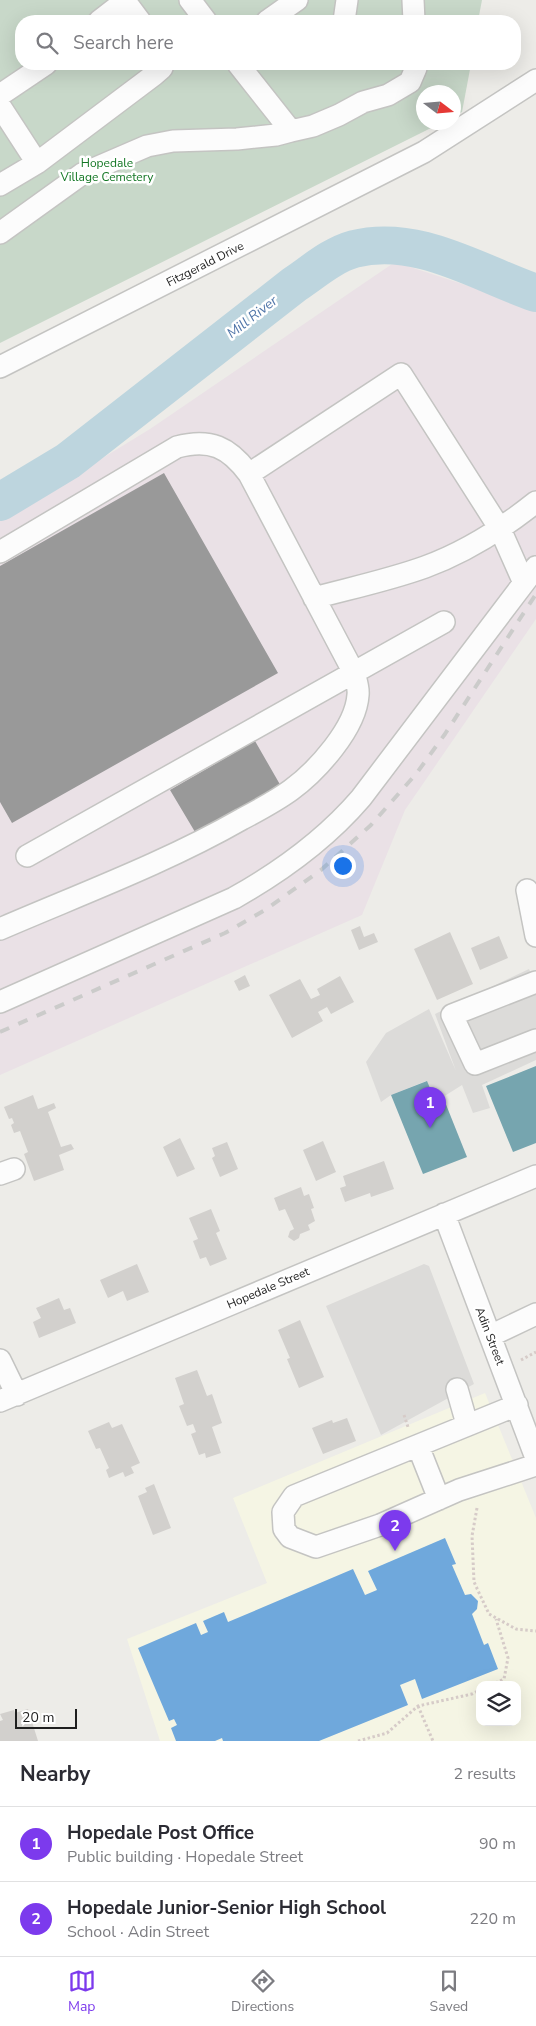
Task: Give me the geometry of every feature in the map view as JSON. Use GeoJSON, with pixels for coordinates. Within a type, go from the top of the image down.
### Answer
{"type":"FeatureCollection","features":[{"type":"Feature","properties":{"kind":"street"},"geometry":{"type":"LineString","coordinates":[[190,0],[201,15]]}},
{"type":"Feature","properties":{"kind":"street"},"geometry":{"type":"LineString","coordinates":[[276,15],[297,0]]}},
{"type":"Feature","properties":{"kind":"street"},"geometry":{"type":"LineString","coordinates":[[345,15],[347,0]]}},
{"type":"Feature","properties":{"kind":"street"},"geometry":{"type":"LineString","coordinates":[[413,0],[414,15]]}},
{"type":"Feature","properties":{"kind":"street"},"geometry":{"type":"LineString","coordinates":[[107,15],[126,1],[136,15]]}},
{"type":"Feature","properties":{"kind":"street"},"geometry":{"type":"LineString","coordinates":[[0,95],[37,70]]}},
{"type":"Feature","properties":{"kind":"street"},"geometry":{"type":"LineString","coordinates":[[0,185],[37,163],[160,70]]}},
{"type":"Feature","properties":{"kind":"street"},"geometry":{"type":"LineString","coordinates":[[243,70],[292,131]]}},
{"type":"Feature","properties":{"kind":"street"},"geometry":{"type":"LineString","coordinates":[[0,233],[82,174],[147,146],[173,141],[276,136],[313,126],[363,102],[388,95],[410,82],[415,70]]}},
{"type":"Feature","properties":{"kind":"street","name":"Fitzgerald Drive"},"geometry":{"type":"LineString","coordinates":[[0,367],[424,152],[536,80]]}},
{"type":"Feature","properties":{"kind":"street"},"geometry":{"type":"LineString","coordinates":[[0,106],[37,163]]}},
{"type":"Feature","properties":{"kind":"street"},"geometry":{"type":"LineString","coordinates":[[0,1002],[234,898],[266,880],[309,850],[343,819],[361,798],[530,575],[401,374],[248,474]]}},
{"type":"Feature","properties":{"kind":"street"},"geometry":{"type":"LineString","coordinates":[[0,552],[177,448],[203,442],[213,445],[234,457],[248,474],[354,673],[358,689],[358,697],[348,725],[322,760],[292,789],[192,847],[0,930]]}},
{"type":"Feature","properties":{"kind":"street"},"geometry":{"type":"LineString","coordinates":[[314,598],[426,566],[473,545],[500,529],[536,502]]}},
{"type":"Feature","properties":{"kind":"street"},"geometry":{"type":"LineString","coordinates":[[28,856],[444,622]]}},
{"type":"Feature","properties":{"kind":"street"},"geometry":{"type":"LineString","coordinates":[[527,890],[536,936]]}},
{"type":"Feature","properties":{"kind":"street"},"geometry":{"type":"LineString","coordinates":[[536,982],[452,1015],[475,1064],[536,1040]]}},
{"type":"Feature","properties":{"kind":"street","name":"Hopedale Street"},"geometry":{"type":"LineString","coordinates":[[8,1398],[536,1176]]}},
{"type":"Feature","properties":{"kind":"street","name":"Adin Street"},"geometry":{"type":"LineString","coordinates":[[444,1214],[536,1458]]}},
{"type":"Feature","properties":{"kind":"street"},"geometry":{"type":"LineString","coordinates":[[490,1336],[536,1314]]}},
{"type":"Feature","properties":{"kind":"street"},"geometry":{"type":"LineString","coordinates":[[0,1360],[8,1398]]}},
{"type":"Feature","properties":{"kind":"street"},"geometry":{"type":"LineString","coordinates":[[456,1390],[467,1424]]}},
{"type":"Feature","properties":{"kind":"street"},"geometry":{"type":"LineString","coordinates":[[516,1405],[294,1496],[283,1512],[284,1529],[290,1537],[316,1547],[380,1525],[459,1490],[502,1478],[536,1465]]}},
{"type":"Feature","properties":{"kind":"street"},"geometry":{"type":"LineString","coordinates":[[418,1446],[440,1499]]}},
{"type":"Feature","properties":{"kind":"path"},"geometry":{"type":"LineString","coordinates":[[520,1360],[536,1352]]}},
{"type":"Feature","properties":{"kind":"path"},"geometry":{"type":"LineString","coordinates":[[477,1508],[472,1536],[474,1582],[489,1614],[516,1629],[536,1631]]}},
{"type":"Feature","properties":{"kind":"path"},"geometry":{"type":"LineString","coordinates":[[496,1618],[508,1658],[504,1679],[500,1681]]}},
{"type":"Feature","properties":{"kind":"path"},"geometry":{"type":"LineString","coordinates":[[358,1741],[386,1733],[418,1706],[476,1692]]}},
{"type":"Feature","properties":{"kind":"path"},"geometry":{"type":"LineString","coordinates":[[418,1706],[433,1741]]}},
{"type":"Feature","properties":{"kind":"shaded area"},"geometry":{"type":"Polygon","coordinates":[[[395,262],[536,308],[536,619],[405,810],[362,915],[0,1075],[0,521],[150,429],[395,262]]]}},
{"type":"Feature","properties":{"kind":"shaded area"},"geometry":{"type":"Polygon","coordinates":[[[529,969],[536,986],[536,1060],[482,1085],[490,1108],[473,1113],[462,1085],[435,1100],[426,1081],[391,1095],[381,1102],[366,1062],[386,1033],[429,1009],[456,1071],[435,1014],[529,969]]]}},
{"type":"Feature","properties":{"kind":"shaded area"},"geometry":{"type":"Polygon","coordinates":[[[424,1264],[429,1266],[474,1384],[381,1435],[326,1306],[424,1264]]]}},
{"type":"Feature","properties":{"kind":"shaded area"},"geometry":{"type":"Polygon","coordinates":[[[485,1393],[536,1518],[536,1741],[160,1741],[127,1639],[267,1583],[233,1498],[485,1393]]]}},
{"type":"Feature","properties":{"kind":"green space","name":"Hopedale Village Cemetery"},"geometry":{"type":"Polygon","coordinates":[[[0,0],[482,0],[479,15],[15,15],[15,70],[470,70],[461,112],[461,85],[416,85],[416,130],[427,130],[0,343],[0,0]]]}},
{"type":"Feature","properties":{"kind":"building: Schools"},"geometry":{"type":"Polygon","coordinates":[[[445,1538],[456,1564],[452,1565],[465,1595],[471,1594],[478,1601],[477,1609],[472,1614],[484,1645],[488,1643],[498,1669],[422,1699],[415,1679],[400,1685],[408,1705],[319,1741],[223,1741],[222,1738],[215,1741],[176,1741],[171,1728],[177,1725],[174,1719],[169,1721],[138,1648],[196,1623],[201,1635],[208,1632],[203,1621],[224,1612],[228,1622],[353,1569],[365,1595],[377,1590],[368,1571],[445,1538]]]}},
{"type":"Feature","properties":{"kind":"building: Public"},"geometry":{"type":"Polygon","coordinates":[[[536,1066],[536,1143],[513,1152],[486,1086],[536,1066]]]}},
{"type":"Feature","properties":{"kind":"building: Public"},"geometry":{"type":"Polygon","coordinates":[[[427,1081],[435,1100],[443,1097],[467,1157],[423,1174],[391,1095],[427,1081]]]}},
{"type":"Feature","properties":{"kind":"building: Industry"},"geometry":{"type":"Polygon","coordinates":[[[164,473],[278,673],[12,823],[0,802],[0,566],[164,473]]]}},
{"type":"Feature","properties":{"kind":"building: Industry"},"geometry":{"type":"Polygon","coordinates":[[[255,741],[282,788],[198,837],[170,790],[255,741]]]}},
{"type":"Feature","properties":{"kind":"building: Other"},"geometry":{"type":"Polygon","coordinates":[[[360,926],[364,937],[374,933],[378,942],[359,950],[351,930],[360,926]]]}},
{"type":"Feature","properties":{"kind":"building: Other"},"geometry":{"type":"Polygon","coordinates":[[[450,932],[473,984],[437,1000],[414,949],[450,932]]]}},
{"type":"Feature","properties":{"kind":"building: Other"},"geometry":{"type":"Polygon","coordinates":[[[499,936],[508,958],[480,970],[471,948],[499,936]]]}},
{"type":"Feature","properties":{"kind":"building: Other"},"geometry":{"type":"Polygon","coordinates":[[[245,975],[250,986],[239,991],[234,981],[245,975]]]}},
{"type":"Feature","properties":{"kind":"building: Other"},"geometry":{"type":"Polygon","coordinates":[[[340,976],[354,1002],[331,1014],[327,1007],[318,1012],[323,1021],[292,1038],[269,995],[300,979],[311,999],[320,995],[317,989],[340,976]]]}},
{"type":"Feature","properties":{"kind":"building: Other"},"geometry":{"type":"Polygon","coordinates":[[[33,1095],[38,1109],[54,1103],[56,1108],[48,1112],[61,1147],[71,1144],[74,1149],[59,1155],[64,1170],[34,1181],[24,1154],[28,1152],[20,1131],[14,1133],[11,1125],[14,1123],[12,1118],[9,1119],[4,1107],[33,1095]]]}},
{"type":"Feature","properties":{"kind":"building: Other"},"geometry":{"type":"Polygon","coordinates":[[[180,1138],[195,1169],[177,1177],[163,1147],[180,1138]]]}},
{"type":"Feature","properties":{"kind":"building: Other"},"geometry":{"type":"Polygon","coordinates":[[[323,1141],[336,1172],[316,1181],[303,1150],[323,1141]]]}},
{"type":"Feature","properties":{"kind":"building: Other"},"geometry":{"type":"Polygon","coordinates":[[[227,1142],[238,1169],[220,1177],[212,1158],[215,1156],[212,1148],[227,1142]]]}},
{"type":"Feature","properties":{"kind":"building: Other"},"geometry":{"type":"Polygon","coordinates":[[[384,1161],[394,1189],[371,1197],[370,1193],[345,1202],[340,1188],[346,1186],[343,1176],[384,1161]]]}},
{"type":"Feature","properties":{"kind":"building: Other"},"geometry":{"type":"Polygon","coordinates":[[[301,1187],[304,1196],[309,1194],[314,1208],[311,1209],[315,1221],[308,1225],[310,1230],[300,1234],[299,1238],[294,1241],[288,1237],[290,1231],[294,1229],[285,1209],[279,1211],[274,1198],[301,1187]]]}},
{"type":"Feature","properties":{"kind":"building: Other"},"geometry":{"type":"Polygon","coordinates":[[[211,1209],[220,1231],[216,1233],[227,1259],[210,1266],[206,1257],[200,1259],[193,1241],[198,1239],[189,1218],[211,1209]]]}},
{"type":"Feature","properties":{"kind":"building: Other"},"geometry":{"type":"Polygon","coordinates":[[[137,1264],[149,1292],[127,1301],[123,1291],[108,1298],[100,1280],[137,1264]]]}},
{"type":"Feature","properties":{"kind":"building: Other"},"geometry":{"type":"Polygon","coordinates":[[[59,1298],[64,1310],[70,1308],[76,1323],[39,1338],[33,1322],[41,1318],[36,1308],[59,1298]]]}},
{"type":"Feature","properties":{"kind":"building: Other"},"geometry":{"type":"Polygon","coordinates":[[[300,1320],[324,1377],[299,1388],[287,1359],[290,1358],[278,1330],[300,1320]]]}},
{"type":"Feature","properties":{"kind":"building: Other"},"geometry":{"type":"Polygon","coordinates":[[[197,1370],[207,1396],[212,1394],[222,1423],[212,1427],[221,1453],[206,1458],[205,1453],[199,1455],[191,1434],[196,1432],[193,1424],[187,1426],[179,1406],[184,1404],[175,1378],[197,1370]]]}},
{"type":"Feature","properties":{"kind":"building: Other"},"geometry":{"type":"Polygon","coordinates":[[[347,1418],[356,1441],[323,1454],[312,1428],[332,1420],[333,1423],[347,1418]]]}},
{"type":"Feature","properties":{"kind":"building: Other"},"geometry":{"type":"Polygon","coordinates":[[[109,1422],[112,1428],[122,1424],[140,1463],[131,1467],[134,1473],[125,1477],[123,1472],[109,1478],[106,1470],[109,1468],[100,1448],[96,1449],[88,1431],[109,1422]]]}},
{"type":"Feature","properties":{"kind":"building: Other"},"geometry":{"type":"Polygon","coordinates":[[[154,1484],[171,1528],[153,1535],[138,1496],[147,1492],[145,1488],[154,1484]]]}},
{"type":"Feature","properties":{"kind":"building: Other"},"geometry":{"type":"Polygon","coordinates":[[[28,1709],[38,1741],[0,1741],[0,1721],[3,1720],[0,1714],[14,1710],[15,1713],[28,1709]]]}},
{"type":"Feature","properties":{"kind":"waterway","name":"Mill River"},"geometry":{"type":"LineString","coordinates":[[0,502],[68,461],[295,284],[330,260],[346,252],[378,245],[401,246],[424,251],[470,266],[536,293]]}},
{"type":"Feature","properties":{"kind":"railway"},"geometry":{"type":"LineString","coordinates":[[0,1032],[225,933],[265,910],[321,870],[371,825],[416,774],[445,734],[536,594]]}},
{"type":"Feature","properties":{"kind":"place","name":"Hopedale Post Office"},"geometry":{"type":"Point","coordinates":[430,1128]}},
{"type":"Feature","properties":{"kind":"place","name":"Hopedale Junior-Senior High School"},"geometry":{"type":"Point","coordinates":[395,1551]}}]}
